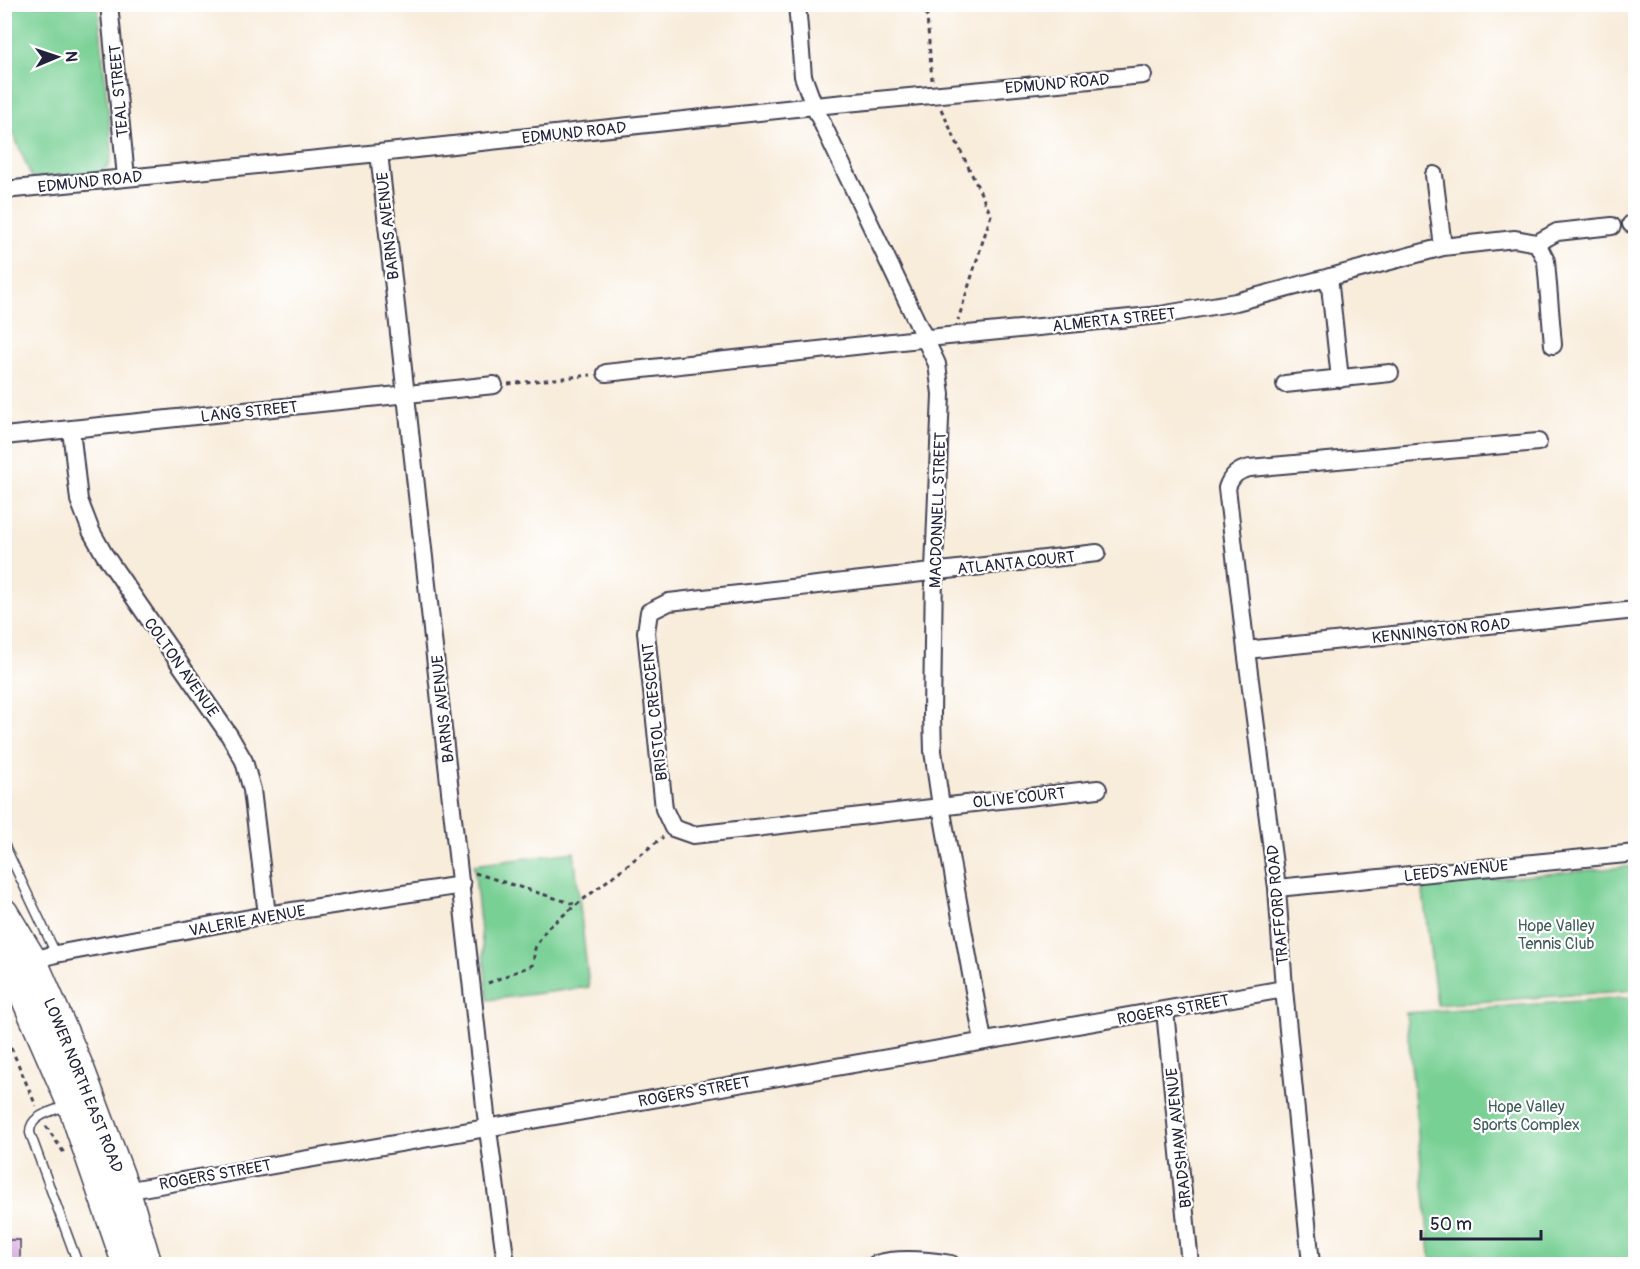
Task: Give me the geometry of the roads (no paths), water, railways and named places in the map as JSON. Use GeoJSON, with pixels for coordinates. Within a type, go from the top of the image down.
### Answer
{"type":"FeatureCollection","features":[{"type":"Feature","properties":{"kind":"main road","name":"LOWER NORTH EAST ROAD"},"geometry":{"type":"LineString","coordinates":[[4,912],[45,957],[81,1070],[115,1193],[126,1264]]}},
{"type":"Feature","properties":{"kind":"main road","name":"LOWER NORTH EAST ROAD"},"geometry":{"type":"LineString","coordinates":[[4,955],[71,1104],[148,1264]]}},
{"type":"Feature","properties":{"kind":"street","name":"TEAL STREET"},"geometry":{"type":"LineString","coordinates":[[109,4],[126,177]]}},
{"type":"Feature","properties":{"kind":"street","name":"MACDONNELL STREET"},"geometry":{"type":"LineString","coordinates":[[797,4],[803,76],[814,106],[936,364],[941,394],[934,570],[933,751],[983,1041]]}},
{"type":"Feature","properties":{"kind":"street","name":"EDMUND ROAD"},"geometry":{"type":"LineString","coordinates":[[4,190],[379,153],[814,106],[1143,75]]}},
{"type":"Feature","properties":{"kind":"street","name":"BARNS AVENUE"},"geometry":{"type":"LineString","coordinates":[[379,153],[488,1127],[506,1264]]}},
{"type":"Feature","properties":{"kind":"street"},"geometry":{"type":"LineString","coordinates":[[1434,175],[1443,247]]}},
{"type":"Feature","properties":{"kind":"street"},"geometry":{"type":"LineString","coordinates":[[1553,345],[1546,261],[1537,243],[1557,231],[1612,226]]}},
{"type":"Feature","properties":{"kind":"street","name":"ALMERTA STREET"},"geometry":{"type":"LineString","coordinates":[[606,373],[923,338],[1160,315],[1236,302],[1443,247],[1515,239],[1537,243]]}},
{"type":"Feature","properties":{"kind":"street"},"geometry":{"type":"LineString","coordinates":[[1329,277],[1340,379]]}},
{"type":"Feature","properties":{"kind":"street"},"geometry":{"type":"LineString","coordinates":[[1285,384],[1390,373]]}},
{"type":"Feature","properties":{"kind":"street","name":"LANG STREET"},"geometry":{"type":"LineString","coordinates":[[4,436],[494,385]]}},
{"type":"Feature","properties":{"kind":"street","name":"COLTON AVENUE"},"geometry":{"type":"LineString","coordinates":[[71,429],[79,500],[91,531],[104,554],[229,735],[244,762],[252,790],[267,915]]}},
{"type":"Feature","properties":{"kind":"street","name":"TRAFFORD ROAD"},"geometry":{"type":"LineString","coordinates":[[1311,1264],[1284,989],[1277,888],[1227,488],[1231,479],[1240,470],[1538,442]]}},
{"type":"Feature","properties":{"kind":"street","name":"ATLANTA COURT"},"geometry":{"type":"LineString","coordinates":[[934,570],[1097,552]]}},
{"type":"Feature","properties":{"kind":"street","name":"BRISTOL CRESCENT"},"geometry":{"type":"LineString","coordinates":[[934,570],[669,602],[649,612],[646,632],[664,809],[674,828],[693,835],[941,806]]}},
{"type":"Feature","properties":{"kind":"street","name":"KENNINGTON ROAD"},"geometry":{"type":"LineString","coordinates":[[1246,650],[1635,610]]}},
{"type":"Feature","properties":{"kind":"street","name":"OLIVE COURT"},"geometry":{"type":"LineString","coordinates":[[941,806],[1098,789]]}},
{"type":"Feature","properties":{"kind":"street","name":"LEEDS AVENUE"},"geometry":{"type":"LineString","coordinates":[[1277,888],[1635,853]]}},
{"type":"Feature","properties":{"kind":"street","name":"VALERIE AVENUE"},"geometry":{"type":"LineString","coordinates":[[45,957],[461,877]]}},
{"type":"Feature","properties":{"kind":"street","name":"ROGERS STREET"},"geometry":{"type":"LineString","coordinates":[[115,1193],[1284,989]]}},
{"type":"Feature","properties":{"kind":"street","name":"BRADSHAW AVENUE"},"geometry":{"type":"LineString","coordinates":[[1165,1011],[1190,1264]]}},
{"type":"Feature","properties":{"kind":"street"},"geometry":{"type":"LineString","coordinates":[[876,1264],[926,1260],[951,1264]]}},
{"type":"Feature","properties":{"kind":"lane"},"geometry":{"type":"LineString","coordinates":[[4,844],[36,909],[45,957]]}},
{"type":"Feature","properties":{"kind":"lane"},"geometry":{"type":"LineString","coordinates":[[71,1104],[36,1119],[30,1128],[30,1133],[78,1264]]}},
{"type":"Feature","properties":{"kind":"park label","name":"Hope Valley Tennis Club"},"geometry":{"type":"Point","coordinates":[1556,934]}},
{"type":"Feature","properties":{"kind":"park label","name":"Hope Valley Sports Complex"},"geometry":{"type":"Point","coordinates":[1526,1115]}}]}
